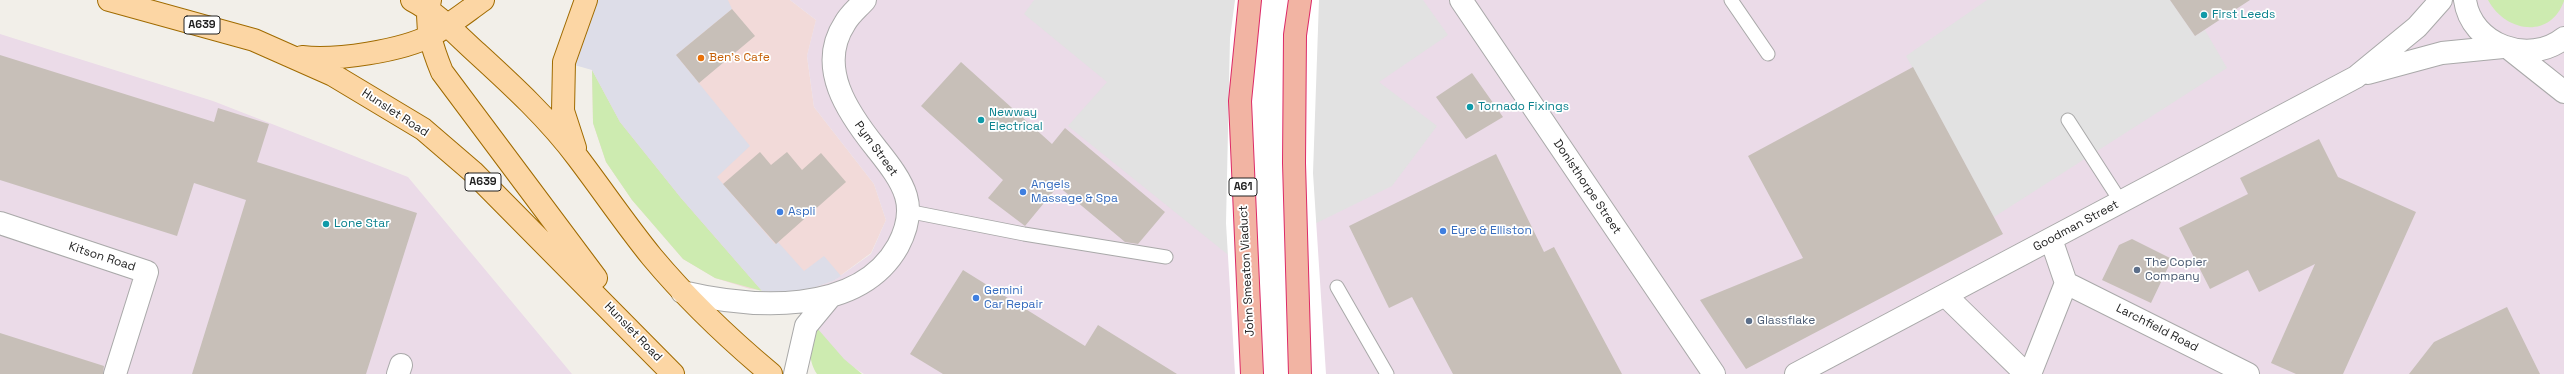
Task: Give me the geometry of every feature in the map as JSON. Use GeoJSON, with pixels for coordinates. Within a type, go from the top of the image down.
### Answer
{"type":"FeatureCollection","features":[{"type":"Feature","properties":{"kind":"highway","name":"John Smeaton Viaduct"},"geometry":{"type":"LineString","coordinates":[[1250,0],[1240,101],[1252,374]]}},
{"type":"Feature","properties":{"kind":"highway"},"geometry":{"type":"LineString","coordinates":[[1300,0],[1295,35],[1294,163],[1300,374]]}},
{"type":"Feature","properties":{"kind":"main road","name":"Hunslet Road"},"geometry":{"type":"LineString","coordinates":[[109,0],[254,40],[293,56],[334,75],[423,129],[473,172],[646,344],[673,374]]}},
{"type":"Feature","properties":{"kind":"main road"},"geometry":{"type":"LineString","coordinates":[[293,56],[338,58],[381,51],[439,31],[483,0]]}},
{"type":"Feature","properties":{"kind":"main road"},"geometry":{"type":"LineString","coordinates":[[578,157],[563,111],[564,62],[586,0]]}},
{"type":"Feature","properties":{"kind":"main road"},"geometry":{"type":"LineString","coordinates":[[423,3],[439,31],[501,75],[578,157],[614,208],[682,292],[738,347],[771,374]]}},
{"type":"Feature","properties":{"kind":"main road"},"geometry":{"type":"LineString","coordinates":[[439,31],[442,72],[455,92],[646,344]]}},
{"type":"Feature","properties":{"kind":"street","name":"Pym Street"},"geometry":{"type":"LineString","coordinates":[[682,292],[720,301],[783,303],[830,296],[860,284],[888,262],[906,231],[906,196],[891,166],[855,121],[840,91],[832,57],[844,23],[865,0]]}},
{"type":"Feature","properties":{"kind":"street","name":"Donisthorpe Street"},"geometry":{"type":"LineString","coordinates":[[1460,0],[1714,374]]}},
{"type":"Feature","properties":{"kind":"street","name":"Goodman Street"},"geometry":{"type":"LineString","coordinates":[[2356,78],[2417,27],[2441,0]]}},
{"type":"Feature","properties":{"kind":"street"},"geometry":{"type":"LineString","coordinates":[[2464,0],[2470,18],[2489,40],[2507,48],[2564,92]]}},
{"type":"Feature","properties":{"kind":"street","name":"Goodman Street"},"geometry":{"type":"LineString","coordinates":[[1796,374],[2356,78],[2442,53],[2507,48],[2536,51],[2549,48],[2564,38]]}},
{"type":"Feature","properties":{"kind":"street","name":"Kitson Road"},"geometry":{"type":"LineString","coordinates":[[0,223],[147,272],[115,374]]}},
{"type":"Feature","properties":{"kind":"street"},"geometry":{"type":"LineString","coordinates":[[2030,374],[2066,283],[2051,239]]}},
{"type":"Feature","properties":{"kind":"street","name":"Larchfield Road"},"geometry":{"type":"LineString","coordinates":[[2066,283],[2248,374]]}},
{"type":"Feature","properties":{"kind":"street","name":"Pym Street"},"geometry":{"type":"LineString","coordinates":[[795,374],[806,326],[830,296]]}},
{"type":"Feature","properties":{"kind":"street"},"geometry":{"type":"LineString","coordinates":[[1946,296],[2026,374]]}},
{"type":"Feature","properties":{"kind":"lane"},"geometry":{"type":"LineString","coordinates":[[1731,0],[1768,54]]}},
{"type":"Feature","properties":{"kind":"lane"},"geometry":{"type":"LineString","coordinates":[[2068,120],[2121,202]]}},
{"type":"Feature","properties":{"kind":"lane"},"geometry":{"type":"LineString","coordinates":[[907,211],[1024,234],[1166,257]]}},
{"type":"Feature","properties":{"kind":"lane"},"geometry":{"type":"LineString","coordinates":[[1337,287],[1387,374]]}},
{"type":"Feature","properties":{"kind":"shaded area"},"geometry":{"type":"Polygon","coordinates":[[[586,0],[728,0],[732,9],[676,55],[750,146],[717,177],[775,244],[778,242],[804,271],[824,256],[841,276],[833,281],[795,294],[762,291],[681,198],[620,122],[592,70],[564,62],[586,0]]]}},
{"type":"Feature","properties":{"kind":"shaded area"},"geometry":{"type":"Polygon","coordinates":[[[617,0],[790,0],[816,20],[807,56],[814,107],[874,184],[886,220],[871,253],[833,281],[795,294],[750,289],[715,278],[683,259],[632,200],[606,162],[593,123],[592,70],[617,0]]]}},
{"type":"Feature","properties":{"kind":"shaded area"},"geometry":{"type":"Polygon","coordinates":[[[790,0],[2564,0],[2564,374],[864,374],[814,342],[795,294],[833,281],[871,254],[886,220],[874,184],[814,107],[807,56],[816,20],[790,0]]]}},
{"type":"Feature","properties":{"kind":"shaded area"},"geometry":{"type":"Polygon","coordinates":[[[1034,0],[1423,0],[1448,35],[1379,82],[1437,126],[1392,186],[1237,262],[1068,126],[1107,82],[1024,14],[1034,0]]]}},
{"type":"Feature","properties":{"kind":"shaded area"},"geometry":{"type":"Polygon","coordinates":[[[1987,0],[2170,0],[2195,36],[2205,30],[2227,68],[1994,217],[1906,56],[1987,0]]]}},
{"type":"Feature","properties":{"kind":"shaded area"},"geometry":{"type":"Polygon","coordinates":[[[0,34],[213,101],[408,177],[572,374],[0,374],[0,34]]]}},
{"type":"Feature","properties":{"kind":"green space"},"geometry":{"type":"Polygon","coordinates":[[[2488,0],[2564,1],[2557,13],[2549,22],[2538,26],[2527,27],[2516,25],[2505,19],[2496,11],[2488,0]]]}},
{"type":"Feature","properties":{"kind":"green space"},"geometry":{"type":"Polygon","coordinates":[[[592,70],[620,122],[681,198],[762,291],[715,278],[683,259],[632,200],[606,162],[593,123],[592,70]]]}},
{"type":"Feature","properties":{"kind":"green space"},"geometry":{"type":"Polygon","coordinates":[[[817,328],[844,359],[862,374],[817,374],[812,363],[811,346],[817,328]]]}},
{"type":"Feature","properties":{"kind":"pier"},"geometry":{"type":"Polygon","coordinates":[[[1235,0],[1319,0],[1313,173],[1326,374],[1235,374],[1226,223],[1230,38],[1235,0]]]}},
{"type":"Feature","properties":{"kind":"building","name":"First Leeds"},"geometry":{"type":"Polygon","coordinates":[[[2170,0],[2250,0],[2195,36],[2170,0]]]}},
{"type":"Feature","properties":{"kind":"building"},"geometry":{"type":"Polygon","coordinates":[[[732,9],[755,36],[699,83],[676,55],[732,9]]]}},
{"type":"Feature","properties":{"kind":"building","name":"Lone Star"},"geometry":{"type":"Polygon","coordinates":[[[0,55],[214,122],[218,108],[269,124],[257,162],[417,213],[366,374],[192,374],[246,200],[194,183],[177,236],[0,180],[0,55]]]}},
{"type":"Feature","properties":{"kind":"building"},"geometry":{"type":"Polygon","coordinates":[[[961,62],[1052,144],[1065,128],[1165,212],[1138,244],[1125,242],[1058,186],[1025,226],[988,198],[1003,180],[921,106],[961,62]]]}},
{"type":"Feature","properties":{"kind":"building"},"geometry":{"type":"Polygon","coordinates":[[[1913,67],[2003,234],[1746,369],[1700,300],[1803,258],[1748,156],[1913,67]]]}},
{"type":"Feature","properties":{"kind":"building","name":"Tornado Fixings"},"geometry":{"type":"Polygon","coordinates":[[[1472,73],[1503,117],[1466,139],[1436,97],[1472,73]]]}},
{"type":"Feature","properties":{"kind":"building"},"geometry":{"type":"Polygon","coordinates":[[[2319,139],[2338,177],[2416,212],[2343,374],[2296,374],[2271,363],[2315,264],[2259,292],[2248,270],[2210,289],[2179,228],[2248,194],[2240,178],[2319,139]]]}},
{"type":"Feature","properties":{"kind":"building","name":"Aspli"},"geometry":{"type":"Polygon","coordinates":[[[760,152],[771,165],[787,152],[802,170],[821,153],[846,182],[776,244],[723,184],[760,152]]]}},
{"type":"Feature","properties":{"kind":"building"},"geometry":{"type":"Polygon","coordinates":[[[1496,154],[1544,252],[1554,247],[1622,374],[1453,374],[1412,297],[1389,308],[1349,226],[1496,154]]]}},
{"type":"Feature","properties":{"kind":"building","name":"The Copier Company"},"geometry":{"type":"Polygon","coordinates":[[[2132,239],[2172,259],[2151,303],[2102,280],[2119,245],[2132,239]]]}},
{"type":"Feature","properties":{"kind":"building","name":"Gemini Car Repair"},"geometry":{"type":"Polygon","coordinates":[[[963,270],[1085,346],[1098,325],[1177,374],[943,374],[910,354],[963,270]]]}},
{"type":"Feature","properties":{"kind":"building"},"geometry":{"type":"Polygon","coordinates":[[[2507,307],[2540,374],[2409,374],[2434,342],[2507,307]]]}},
{"type":"Feature","properties":{"kind":"building"},"geometry":{"type":"Polygon","coordinates":[[[0,333],[104,366],[103,374],[0,374],[0,333]]]}},
{"type":"Feature","properties":{"kind":"place","name":"First Leeds"},"geometry":{"type":"Point","coordinates":[2204,15]}},
{"type":"Feature","properties":{"kind":"place","name":"Ben's Cafe"},"geometry":{"type":"Point","coordinates":[701,58]}},
{"type":"Feature","properties":{"kind":"place","name":"Tornado Fixings"},"geometry":{"type":"Point","coordinates":[1470,107]}},
{"type":"Feature","properties":{"kind":"place","name":"Newway Electrical"},"geometry":{"type":"Point","coordinates":[981,120]}},
{"type":"Feature","properties":{"kind":"place","name":"Angels Massage & Spa"},"geometry":{"type":"Point","coordinates":[1023,192]}},
{"type":"Feature","properties":{"kind":"place","name":"Aspli"},"geometry":{"type":"Point","coordinates":[780,212]}},
{"type":"Feature","properties":{"kind":"place","name":"Lone Star"},"geometry":{"type":"Point","coordinates":[326,224]}},
{"type":"Feature","properties":{"kind":"place","name":"Eyre & Elliston"},"geometry":{"type":"Point","coordinates":[1443,231]}},
{"type":"Feature","properties":{"kind":"place","name":"The Copier Company"},"geometry":{"type":"Point","coordinates":[2137,270]}},
{"type":"Feature","properties":{"kind":"place","name":"Gemini Car Repair"},"geometry":{"type":"Point","coordinates":[976,298]}},
{"type":"Feature","properties":{"kind":"place","name":"Glassflake"},"geometry":{"type":"Point","coordinates":[1749,321]}}]}
